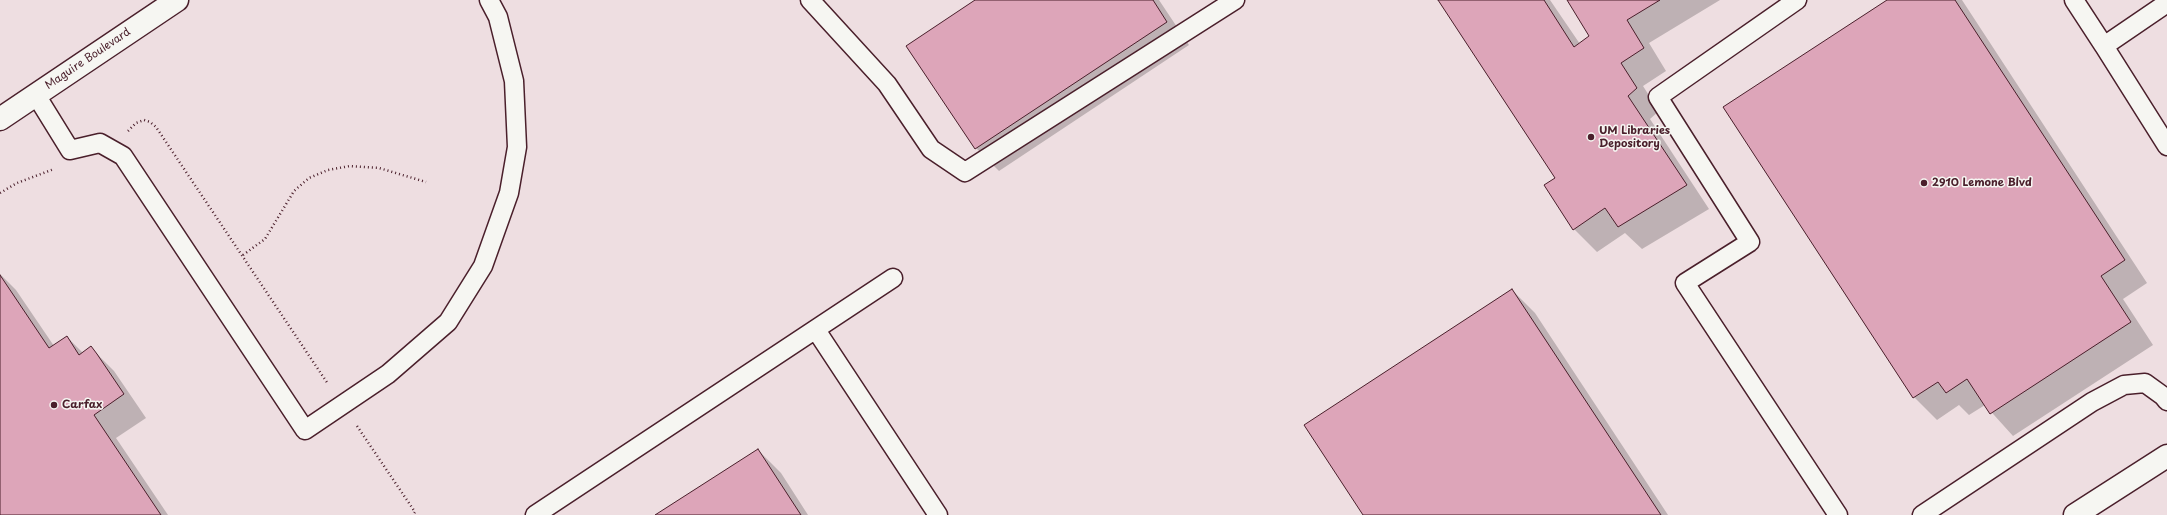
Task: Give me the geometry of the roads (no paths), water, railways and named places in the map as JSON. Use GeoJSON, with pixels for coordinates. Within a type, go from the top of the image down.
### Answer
{"type":"FeatureCollection","features":[{"type":"Feature","properties":{"kind":"street","name":"Maguire Boulevard"},"geometry":{"type":"LineString","coordinates":[[0,118],[177,0]]}},
{"type":"Feature","properties":{"kind":"street"},"geometry":{"type":"LineString","coordinates":[[2075,515],[2167,456]]}},
{"type":"Feature","properties":{"kind":"lane"},"geometry":{"type":"LineString","coordinates":[[36,95],[70,150],[100,144],[124,156],[305,430],[388,374],[448,322],[483,266],[509,193],[517,147],[514,81],[498,18],[489,0]]}},
{"type":"Feature","properties":{"kind":"lane"},"geometry":{"type":"LineString","coordinates":[[810,0],[887,84],[931,149],[965,172],[1235,0]]}},
{"type":"Feature","properties":{"kind":"lane"},"geometry":{"type":"LineString","coordinates":[[1797,0],[1658,96],[1750,242],[1685,283],[1838,515]]}},
{"type":"Feature","properties":{"kind":"lane"},"geometry":{"type":"LineString","coordinates":[[2074,0],[2167,146]]}},
{"type":"Feature","properties":{"kind":"lane"},"geometry":{"type":"LineString","coordinates":[[2104,46],[2167,3]]}},
{"type":"Feature","properties":{"kind":"lane"},"geometry":{"type":"LineString","coordinates":[[535,515],[893,278]]}},
{"type":"Feature","properties":{"kind":"lane"},"geometry":{"type":"LineString","coordinates":[[816,330],[938,515]]}},
{"type":"Feature","properties":{"kind":"lane"},"geometry":{"type":"LineString","coordinates":[[1922,515],[2092,402],[2124,385],[2145,383],[2163,396],[2167,401]]}},
{"type":"Feature","properties":{"kind":"place","name":"UM Libraries Depository"},"geometry":{"type":"Point","coordinates":[1591,137]}},
{"type":"Feature","properties":{"kind":"place","name":"2910 Lemone Blvd"},"geometry":{"type":"Point","coordinates":[1924,183]}},
{"type":"Feature","properties":{"kind":"place","name":"Carfax"},"geometry":{"type":"Point","coordinates":[54,405]}}]}
